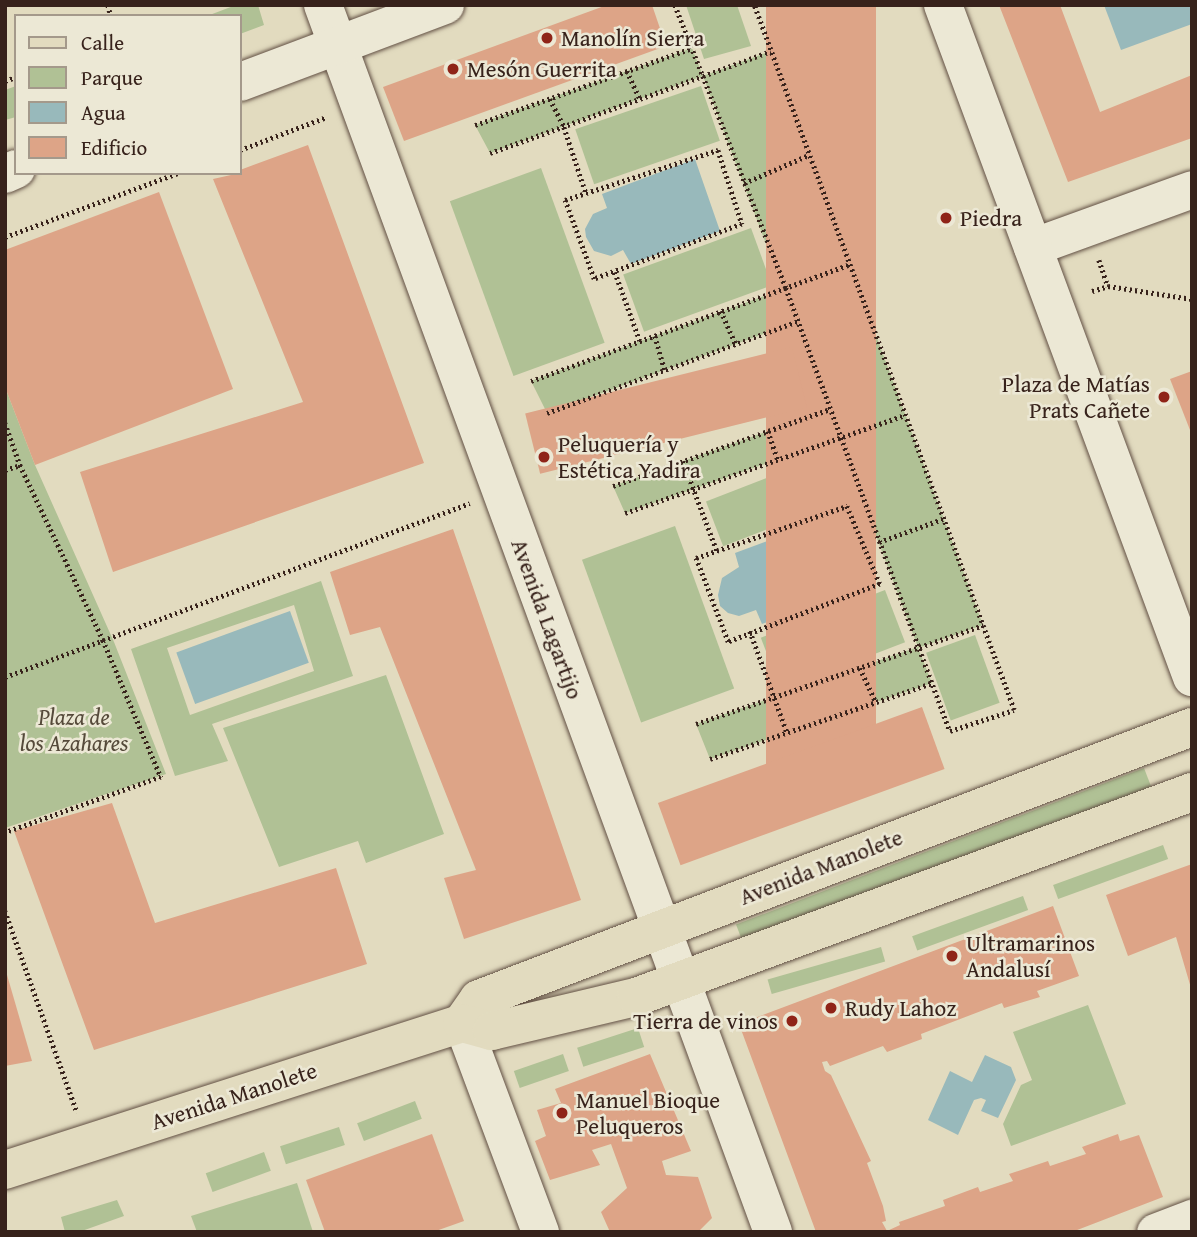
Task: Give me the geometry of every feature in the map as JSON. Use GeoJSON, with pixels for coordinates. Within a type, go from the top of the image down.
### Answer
{"type":"FeatureCollection","features":[{"type":"Feature","properties":{"kind":"main road","name":"Avenida Manolete"},"geometry":{"type":"LineString","coordinates":[[462,1023],[479,999],[1192,727]]}},
{"type":"Feature","properties":{"kind":"main road","name":"Avenida Manolete"},"geometry":{"type":"LineString","coordinates":[[5,1170],[462,1023],[492,1031],[636,997],[1192,792]]}},
{"type":"Feature","properties":{"kind":"street","name":"Avenida Lagartijo"},"geometry":{"type":"LineString","coordinates":[[323,5],[773,1232]]}},
{"type":"Feature","properties":{"kind":"street"},"geometry":{"type":"LineString","coordinates":[[242,81],[444,5]]}},
{"type":"Feature","properties":{"kind":"street"},"geometry":{"type":"LineString","coordinates":[[943,5],[1192,677]]}},
{"type":"Feature","properties":{"kind":"street"},"geometry":{"type":"LineString","coordinates":[[1032,247],[1192,189]]}},
{"type":"Feature","properties":{"kind":"street"},"geometry":{"type":"LineString","coordinates":[[462,1023],[540,1232]]}},
{"type":"Feature","properties":{"kind":"street"},"geometry":{"type":"LineString","coordinates":[[1155,1232],[1192,1218]]}},
{"type":"Feature","properties":{"kind":"path"},"geometry":{"type":"LineString","coordinates":[[675,5],[786,288],[950,731],[1014,710],[754,5]]}},
{"type":"Feature","properties":{"kind":"path"},"geometry":{"type":"LineString","coordinates":[[475,125],[692,48]]}},
{"type":"Feature","properties":{"kind":"path"},"geometry":{"type":"LineString","coordinates":[[490,153],[771,51]]}},
{"type":"Feature","properties":{"kind":"path"},"geometry":{"type":"LineString","coordinates":[[627,71],[640,99]]}},
{"type":"Feature","properties":{"kind":"path"},"geometry":{"type":"LineString","coordinates":[[550,99],[564,127],[586,193]]}},
{"type":"Feature","properties":{"kind":"path"},"geometry":{"type":"LineString","coordinates":[[242,149],[360,105]]}},
{"type":"Feature","properties":{"kind":"path"},"geometry":{"type":"LineString","coordinates":[[718,149],[742,224],[615,272],[594,279],[565,200],[718,149]]}},
{"type":"Feature","properties":{"kind":"path"},"geometry":{"type":"LineString","coordinates":[[744,183],[809,155]]}},
{"type":"Feature","properties":{"kind":"path"},"geometry":{"type":"LineString","coordinates":[[5,237],[173,175]]}},
{"type":"Feature","properties":{"kind":"path"},"geometry":{"type":"LineString","coordinates":[[1098,258],[1108,286]]}},
{"type":"Feature","properties":{"kind":"path"},"geometry":{"type":"LineString","coordinates":[[531,381],[850,264]]}},
{"type":"Feature","properties":{"kind":"path"},"geometry":{"type":"LineString","coordinates":[[615,272],[640,341]]}},
{"type":"Feature","properties":{"kind":"path"},"geometry":{"type":"LineString","coordinates":[[1092,291],[1108,286],[1192,299]]}},
{"type":"Feature","properties":{"kind":"path"},"geometry":{"type":"LineString","coordinates":[[721,312],[736,344]]}},
{"type":"Feature","properties":{"kind":"path"},"geometry":{"type":"LineString","coordinates":[[547,413],[798,321]]}},
{"type":"Feature","properties":{"kind":"path"},"geometry":{"type":"LineString","coordinates":[[655,335],[665,370]]}},
{"type":"Feature","properties":{"kind":"path"},"geometry":{"type":"LineString","coordinates":[[613,486],[830,409]]}},
{"type":"Feature","properties":{"kind":"path"},"geometry":{"type":"LineString","coordinates":[[625,513],[905,415]]}},
{"type":"Feature","properties":{"kind":"path"},"geometry":{"type":"LineString","coordinates":[[5,423],[20,465],[103,640],[161,777],[5,832]]}},
{"type":"Feature","properties":{"kind":"path"},"geometry":{"type":"LineString","coordinates":[[768,431],[778,460]]}},
{"type":"Feature","properties":{"kind":"path"},"geometry":{"type":"LineString","coordinates":[[683,461],[717,551]]}},
{"type":"Feature","properties":{"kind":"path"},"geometry":{"type":"LineString","coordinates":[[5,470],[20,465]]}},
{"type":"Feature","properties":{"kind":"path"},"geometry":{"type":"LineString","coordinates":[[5,677],[501,491]]}},
{"type":"Feature","properties":{"kind":"path"},"geometry":{"type":"LineString","coordinates":[[848,506],[880,584],[728,642],[696,558],[717,551],[848,506]]}},
{"type":"Feature","properties":{"kind":"path"},"geometry":{"type":"LineString","coordinates":[[879,542],[943,519]]}},
{"type":"Feature","properties":{"kind":"path"},"geometry":{"type":"LineString","coordinates":[[696,724],[983,625]]}},
{"type":"Feature","properties":{"kind":"path"},"geometry":{"type":"LineString","coordinates":[[751,631],[787,733]]}},
{"type":"Feature","properties":{"kind":"path"},"geometry":{"type":"LineString","coordinates":[[860,668],[876,702]]}},
{"type":"Feature","properties":{"kind":"path"},"geometry":{"type":"LineString","coordinates":[[710,759],[932,683]]}},
{"type":"Feature","properties":{"kind":"path"},"geometry":{"type":"LineString","coordinates":[[5,911],[88,1142]]}},
{"type":"Feature","properties":{"kind":"green space"},"geometry":{"type":"Polygon","coordinates":[[[236,5],[258,5],[264,25],[242,33],[242,14],[212,14],[236,5]]]}},
{"type":"Feature","properties":{"kind":"green space"},"geometry":{"type":"Polygon","coordinates":[[[686,5],[737,5],[751,46],[704,59],[686,5]]]}},
{"type":"Feature","properties":{"kind":"green space"},"geometry":{"type":"Polygon","coordinates":[[[692,48],[703,76],[490,153],[475,125],[692,48]]]}},
{"type":"Feature","properties":{"kind":"green space"},"geometry":{"type":"Polygon","coordinates":[[[771,51],[983,625],[918,648],[932,683],[710,759],[696,724],[918,647],[839,438],[625,513],[613,486],[828,410],[796,322],[547,413],[531,381],[783,289],[703,76],[771,51]]]}},
{"type":"Feature","properties":{"kind":"green space"},"geometry":{"type":"Polygon","coordinates":[[[701,86],[720,141],[594,184],[575,129],[701,86]]]}},
{"type":"Feature","properties":{"kind":"green space"},"geometry":{"type":"Polygon","coordinates":[[[14,87],[14,118],[5,120],[5,90],[14,87]]]}},
{"type":"Feature","properties":{"kind":"green space"},"geometry":{"type":"Polygon","coordinates":[[[541,168],[605,343],[513,376],[450,201],[541,168]]]}},
{"type":"Feature","properties":{"kind":"green space"},"geometry":{"type":"Polygon","coordinates":[[[751,228],[772,285],[644,332],[623,275],[751,228]]]}},
{"type":"Feature","properties":{"kind":"green space","name":"Plaza de los Azahares"},"geometry":{"type":"Polygon","coordinates":[[[5,387],[35,465],[114,642],[166,774],[5,828],[5,387]]]}},
{"type":"Feature","properties":{"kind":"green space"},"geometry":{"type":"Polygon","coordinates":[[[832,453],[849,498],[723,546],[706,501],[832,453]]]}},
{"type":"Feature","properties":{"kind":"green space"},"geometry":{"type":"Polygon","coordinates":[[[675,526],[734,689],[641,722],[582,560],[675,526]]]}},
{"type":"Feature","properties":{"kind":"green space"},"geometry":{"type":"Polygon","coordinates":[[[321,581],[353,676],[212,724],[228,761],[175,776],[131,649],[321,581]],[[294,605],[167,648],[190,715],[314,671],[294,605]]]}},
{"type":"Feature","properties":{"kind":"green space"},"geometry":{"type":"Polygon","coordinates":[[[885,590],[905,642],[781,690],[761,638],[885,590]]]}},
{"type":"Feature","properties":{"kind":"green space"},"geometry":{"type":"Polygon","coordinates":[[[975,635],[1000,703],[951,720],[926,653],[975,635]]]}},
{"type":"Feature","properties":{"kind":"green space"},"geometry":{"type":"Polygon","coordinates":[[[386,675],[444,834],[366,863],[358,841],[279,867],[223,728],[386,675]]]}},
{"type":"Feature","properties":{"kind":"green space"},"geometry":{"type":"Polygon","coordinates":[[[1144,768],[1152,789],[744,945],[736,925],[1144,768]]]}},
{"type":"Feature","properties":{"kind":"green space"},"geometry":{"type":"Polygon","coordinates":[[[1163,845],[1168,859],[1058,899],[1053,885],[1163,845]]]}},
{"type":"Feature","properties":{"kind":"green space"},"geometry":{"type":"Polygon","coordinates":[[[1023,896],[1028,910],[917,950],[912,936],[1023,896]]]}},
{"type":"Feature","properties":{"kind":"green space"},"geometry":{"type":"Polygon","coordinates":[[[881,947],[885,961],[772,994],[768,980],[881,947]]]}},
{"type":"Feature","properties":{"kind":"green space"},"geometry":{"type":"Polygon","coordinates":[[[1088,1005],[1126,1104],[1011,1146],[1003,1124],[1021,1085],[1032,1080],[1013,1032],[1088,1005]]]}},
{"type":"Feature","properties":{"kind":"green space"},"geometry":{"type":"Polygon","coordinates":[[[638,1028],[644,1047],[583,1067],[577,1048],[638,1028]]]}},
{"type":"Feature","properties":{"kind":"green space"},"geometry":{"type":"Polygon","coordinates":[[[563,1054],[569,1071],[520,1088],[514,1071],[563,1054]]]}},
{"type":"Feature","properties":{"kind":"green space"},"geometry":{"type":"Polygon","coordinates":[[[415,1101],[422,1119],[364,1141],[357,1123],[415,1101]]]}},
{"type":"Feature","properties":{"kind":"green space"},"geometry":{"type":"Polygon","coordinates":[[[339,1127],[345,1145],[286,1164],[280,1146],[339,1127]]]}},
{"type":"Feature","properties":{"kind":"green space"},"geometry":{"type":"Polygon","coordinates":[[[264,1152],[271,1171],[213,1192],[206,1173],[264,1152]]]}},
{"type":"Feature","properties":{"kind":"green space"},"geometry":{"type":"Polygon","coordinates":[[[297,1183],[313,1232],[197,1232],[191,1216],[297,1183]]]}},
{"type":"Feature","properties":{"kind":"green space"},"geometry":{"type":"Polygon","coordinates":[[[117,1200],[124,1216],[79,1232],[65,1232],[61,1217],[117,1200]]]}},
{"type":"Feature","properties":{"kind":"water"},"geometry":{"type":"Polygon","coordinates":[[[1104,5],[1192,5],[1192,24],[1121,50],[1104,5]]]}},
{"type":"Feature","properties":{"kind":"water"},"geometry":{"type":"Polygon","coordinates":[[[695,159],[720,231],[631,264],[623,250],[611,256],[594,251],[586,237],[585,229],[593,214],[607,208],[602,194],[695,159]]]}},
{"type":"Feature","properties":{"kind":"water"},"geometry":{"type":"Polygon","coordinates":[[[830,518],[854,590],[762,624],[756,610],[739,616],[728,613],[720,606],[718,595],[722,578],[739,567],[735,553],[830,518]]]}},
{"type":"Feature","properties":{"kind":"water"},"geometry":{"type":"Polygon","coordinates":[[[290,611],[309,663],[195,704],[176,652],[290,611]]]}},
{"type":"Feature","properties":{"kind":"water"},"geometry":{"type":"Polygon","coordinates":[[[985,1055],[1011,1067],[1016,1080],[998,1118],[981,1111],[986,1100],[981,1098],[974,1100],[958,1135],[928,1120],[950,1071],[972,1082],[985,1055]]]}},
{"type":"Feature","properties":{"kind":"building"},"geometry":{"type":"Polygon","coordinates":[[[607,5],[652,5],[666,46],[404,141],[383,87],[607,5]]]}},
{"type":"Feature","properties":{"kind":"building"},"geometry":{"type":"Polygon","coordinates":[[[766,5],[876,5],[876,766],[766,766],[766,5]]]}},
{"type":"Feature","properties":{"kind":"building"},"geometry":{"type":"Polygon","coordinates":[[[999,5],[1060,5],[1100,112],[1192,75],[1192,138],[1068,182],[999,5]]]}},
{"type":"Feature","properties":{"kind":"building"},"geometry":{"type":"Polygon","coordinates":[[[308,145],[424,463],[113,572],[80,472],[303,402],[213,179],[242,175],[242,169],[308,145]]]}},
{"type":"Feature","properties":{"kind":"building"},"geometry":{"type":"Polygon","coordinates":[[[159,192],[233,389],[35,465],[5,387],[5,250],[159,192]]]}},
{"type":"Feature","properties":{"kind":"building"},"geometry":{"type":"Polygon","coordinates":[[[792,347],[807,407],[540,474],[525,414],[792,347]]]}},
{"type":"Feature","properties":{"kind":"building"},"geometry":{"type":"Polygon","coordinates":[[[1192,371],[1192,429],[1190,430],[1170,379],[1192,371]]]}},
{"type":"Feature","properties":{"kind":"building"},"geometry":{"type":"Polygon","coordinates":[[[453,529],[581,900],[464,939],[444,878],[476,870],[380,627],[350,635],[330,572],[453,529]]]}},
{"type":"Feature","properties":{"kind":"building"},"geometry":{"type":"Polygon","coordinates":[[[922,707],[945,769],[681,865],[658,803],[922,707]]]}},
{"type":"Feature","properties":{"kind":"building"},"geometry":{"type":"Polygon","coordinates":[[[112,803],[155,923],[336,868],[367,964],[94,1050],[14,831],[112,803]]]}},
{"type":"Feature","properties":{"kind":"building"},"geometry":{"type":"Polygon","coordinates":[[[1192,864],[1191,988],[1176,937],[1128,956],[1106,895],[1192,864]]]}},
{"type":"Feature","properties":{"kind":"building"},"geometry":{"type":"Polygon","coordinates":[[[1053,906],[1079,976],[1037,991],[1040,997],[1004,1008],[1002,1003],[921,1034],[922,1039],[887,1052],[883,1046],[830,1066],[827,1061],[822,1062],[825,1071],[831,1075],[871,1161],[867,1163],[883,1206],[886,1221],[882,1222],[887,1231],[900,1225],[899,1222],[945,1206],[943,1200],[978,1187],[980,1192],[1013,1181],[1009,1174],[1048,1161],[1050,1166],[1086,1154],[1082,1147],[1118,1134],[1120,1141],[1139,1135],[1163,1197],[1072,1232],[816,1232],[739,1024],[1053,906]]]}},
{"type":"Feature","properties":{"kind":"building"},"geometry":{"type":"Polygon","coordinates":[[[5,968],[32,1061],[5,1066],[5,968]]]}},
{"type":"Feature","properties":{"kind":"building"},"geometry":{"type":"Polygon","coordinates":[[[650,1054],[691,1151],[662,1161],[666,1175],[698,1177],[712,1218],[698,1232],[610,1232],[601,1212],[627,1188],[611,1144],[592,1150],[600,1165],[550,1180],[535,1141],[546,1136],[537,1110],[561,1103],[555,1089],[650,1054]]]}},
{"type":"Feature","properties":{"kind":"building"},"geometry":{"type":"Polygon","coordinates":[[[432,1134],[464,1221],[433,1232],[325,1232],[306,1180],[432,1134]]]}},
{"type":"Feature","properties":{"kind":"place","name":"Manolín Sierra"},"geometry":{"type":"Point","coordinates":[547,38]}},
{"type":"Feature","properties":{"kind":"place","name":"Mesón Guerrita"},"geometry":{"type":"Point","coordinates":[453,69]}},
{"type":"Feature","properties":{"kind":"place","name":"Piedra"},"geometry":{"type":"Point","coordinates":[946,218]}},
{"type":"Feature","properties":{"kind":"place","name":"Plaza de Matías Prats Cañete"},"geometry":{"type":"Point","coordinates":[1164,397]}},
{"type":"Feature","properties":{"kind":"place","name":"Peluquería y Estética Yadira"},"geometry":{"type":"Point","coordinates":[544,457]}},
{"type":"Feature","properties":{"kind":"place","name":"Ultramarinos Andalusí"},"geometry":{"type":"Point","coordinates":[952,956]}},
{"type":"Feature","properties":{"kind":"place","name":"Rudy Lahoz"},"geometry":{"type":"Point","coordinates":[831,1008]}},
{"type":"Feature","properties":{"kind":"place","name":"Tierra de vinos"},"geometry":{"type":"Point","coordinates":[792,1021]}},
{"type":"Feature","properties":{"kind":"place","name":"Manuel Bioque Peluqueros"},"geometry":{"type":"Point","coordinates":[562,1113]}}]}
